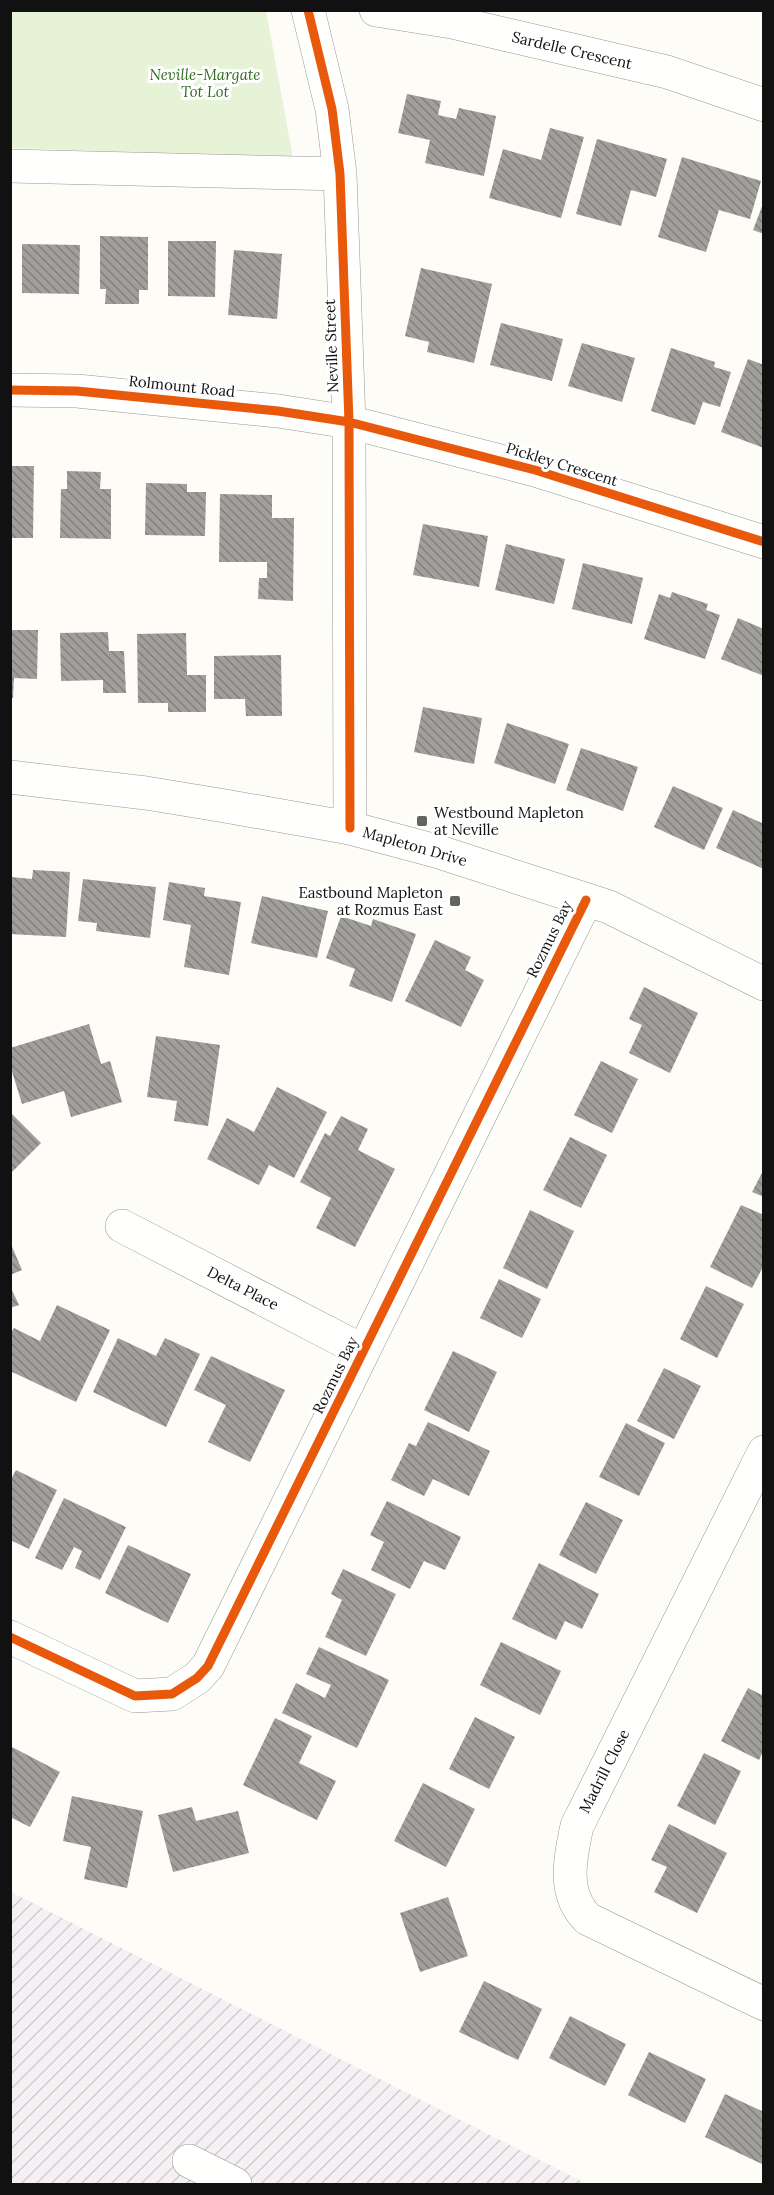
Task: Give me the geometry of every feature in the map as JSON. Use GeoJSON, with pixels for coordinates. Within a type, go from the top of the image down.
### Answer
{"type":"FeatureCollection","features":[{"type":"Feature","properties":{"kind":"street","name":"Sardelle Crescent"},"geometry":{"type":"LineString","coordinates":[[376,10],[452,22],[667,72],[764,105]]}},
{"type":"Feature","properties":{"kind":"street","name":"Neville Street"},"geometry":{"type":"LineString","coordinates":[[316,12],[340,174],[349,422],[350,828]]}},
{"type":"Feature","properties":{"kind":"street"},"geometry":{"type":"LineString","coordinates":[[10,166],[340,174]]}},
{"type":"Feature","properties":{"kind":"street","name":"Rolmount Road"},"geometry":{"type":"LineString","coordinates":[[10,390],[77,391],[278,411],[349,422]]}},
{"type":"Feature","properties":{"kind":"street","name":"Pickley Crescent"},"geometry":{"type":"LineString","coordinates":[[349,422],[535,470],[764,542]]}},
{"type":"Feature","properties":{"kind":"street","name":"Mapleton Drive"},"geometry":{"type":"LineString","coordinates":[[10,777],[146,793],[350,828],[436,851],[609,907],[764,984]]}},
{"type":"Feature","properties":{"kind":"street","name":"Rozmus Bay"},"geometry":{"type":"LineString","coordinates":[[10,1637],[135,1696],[171,1694],[197,1678],[208,1666],[586,900]]}},
{"type":"Feature","properties":{"kind":"street","name":"Delta Place"},"geometry":{"type":"LineString","coordinates":[[122,1226],[363,1351]]}},
{"type":"Feature","properties":{"kind":"street","name":"Madrill Close"},"geometry":{"type":"LineString","coordinates":[[764,1452],[577,1826],[570,1874],[578,1909],[588,1919],[764,2004]]}},
{"type":"Feature","properties":{"kind":"street"},"geometry":{"type":"LineString","coordinates":[[189,2161],[236,2184]]}},
{"type":"Feature","properties":{"kind":"shaded area"},"geometry":{"type":"Polygon","coordinates":[[[11,1892],[587,2184],[11,2184],[11,1892]]]}},
{"type":"Feature","properties":{"kind":"green space","name":"Neville-Margate Tot Lot"},"geometry":{"type":"Polygon","coordinates":[[[11,11],[266,11],[293,158],[11,148],[11,11]]]}},
{"type":"Feature","properties":{"kind":"building"},"geometry":{"type":"Polygon","coordinates":[[[407,94],[441,101],[438,115],[456,119],[459,108],[496,116],[484,176],[425,163],[430,140],[398,133],[407,94]]]}},
{"type":"Feature","properties":{"kind":"building"},"geometry":{"type":"Polygon","coordinates":[[[550,128],[584,137],[561,218],[489,198],[503,149],[541,160],[550,128]]]}},
{"type":"Feature","properties":{"kind":"building"},"geometry":{"type":"Polygon","coordinates":[[[597,139],[667,159],[656,197],[631,190],[621,226],[576,214],[597,139]]]}},
{"type":"Feature","properties":{"kind":"building"},"geometry":{"type":"Polygon","coordinates":[[[682,157],[761,181],[750,219],[719,210],[706,252],[658,237],[682,157]]]}},
{"type":"Feature","properties":{"kind":"building"},"geometry":{"type":"Polygon","coordinates":[[[764,201],[764,234],[753,230],[764,201]]]}},
{"type":"Feature","properties":{"kind":"building"},"geometry":{"type":"Polygon","coordinates":[[[100,236],[148,237],[148,290],[139,290],[139,304],[105,304],[106,289],[100,289],[100,236]]]}},
{"type":"Feature","properties":{"kind":"building"},"geometry":{"type":"Polygon","coordinates":[[[168,241],[216,241],[215,297],[168,296],[168,241]]]}},
{"type":"Feature","properties":{"kind":"building"},"geometry":{"type":"Polygon","coordinates":[[[22,244],[80,245],[79,294],[22,293],[22,244]]]}},
{"type":"Feature","properties":{"kind":"building"},"geometry":{"type":"Polygon","coordinates":[[[234,250],[282,254],[277,319],[228,315],[234,250]]]}},
{"type":"Feature","properties":{"kind":"building"},"geometry":{"type":"Polygon","coordinates":[[[421,268],[492,284],[474,363],[427,352],[429,342],[405,336],[421,268]]]}},
{"type":"Feature","properties":{"kind":"building"},"geometry":{"type":"Polygon","coordinates":[[[501,323],[563,339],[552,381],[490,365],[501,323]]]}},
{"type":"Feature","properties":{"kind":"building"},"geometry":{"type":"Polygon","coordinates":[[[582,343],[635,358],[622,402],[568,386],[582,343]]]}},
{"type":"Feature","properties":{"kind":"building"},"geometry":{"type":"Polygon","coordinates":[[[671,348],[715,362],[714,367],[731,372],[720,407],[703,402],[695,425],[651,411],[671,348]]]}},
{"type":"Feature","properties":{"kind":"building"},"geometry":{"type":"Polygon","coordinates":[[[748,359],[764,365],[764,448],[721,432],[748,359]]]}},
{"type":"Feature","properties":{"kind":"building"},"geometry":{"type":"Polygon","coordinates":[[[10,466],[34,466],[33,538],[10,538],[10,466]]]}},
{"type":"Feature","properties":{"kind":"building"},"geometry":{"type":"Polygon","coordinates":[[[67,471],[101,472],[100,489],[111,489],[111,539],[60,538],[61,489],[67,489],[67,471]]]}},
{"type":"Feature","properties":{"kind":"building"},"geometry":{"type":"Polygon","coordinates":[[[146,483],[187,484],[187,492],[206,492],[205,536],[145,535],[146,483]]]}},
{"type":"Feature","properties":{"kind":"building"},"geometry":{"type":"Polygon","coordinates":[[[220,494],[272,495],[272,518],[294,518],[293,601],[258,599],[259,578],[267,578],[267,562],[219,562],[220,494]]]}},
{"type":"Feature","properties":{"kind":"building"},"geometry":{"type":"Polygon","coordinates":[[[423,524],[488,536],[479,587],[413,575],[423,524]]]}},
{"type":"Feature","properties":{"kind":"building"},"geometry":{"type":"Polygon","coordinates":[[[506,544],[565,559],[554,604],[495,590],[506,544]]]}},
{"type":"Feature","properties":{"kind":"building"},"geometry":{"type":"Polygon","coordinates":[[[583,563],[643,578],[632,624],[572,609],[583,563]]]}},
{"type":"Feature","properties":{"kind":"building"},"geometry":{"type":"Polygon","coordinates":[[[672,592],[708,604],[706,610],[720,615],[705,659],[644,639],[659,594],[670,598],[672,592]]]}},
{"type":"Feature","properties":{"kind":"building"},"geometry":{"type":"Polygon","coordinates":[[[738,618],[764,629],[764,676],[721,659],[738,618]]]}},
{"type":"Feature","properties":{"kind":"building"},"geometry":{"type":"Polygon","coordinates":[[[10,630],[38,630],[37,679],[14,678],[13,698],[10,698],[10,630]]]}},
{"type":"Feature","properties":{"kind":"building"},"geometry":{"type":"Polygon","coordinates":[[[108,632],[109,651],[124,651],[126,693],[103,693],[103,680],[61,681],[60,633],[108,632]]]}},
{"type":"Feature","properties":{"kind":"building"},"geometry":{"type":"Polygon","coordinates":[[[186,633],[187,675],[206,675],[206,712],[168,712],[168,703],[138,703],[137,634],[186,633]]]}},
{"type":"Feature","properties":{"kind":"building"},"geometry":{"type":"Polygon","coordinates":[[[281,655],[282,716],[246,716],[245,699],[214,699],[214,656],[281,655]]]}},
{"type":"Feature","properties":{"kind":"building"},"geometry":{"type":"Polygon","coordinates":[[[423,707],[482,718],[474,764],[414,752],[423,707]]]}},
{"type":"Feature","properties":{"kind":"building"},"geometry":{"type":"Polygon","coordinates":[[[507,723],[569,744],[555,784],[494,763],[507,723]]]}},
{"type":"Feature","properties":{"kind":"building"},"geometry":{"type":"Polygon","coordinates":[[[581,748],[638,767],[623,811],[566,790],[581,748]]]}},
{"type":"Feature","properties":{"kind":"building"},"geometry":{"type":"Polygon","coordinates":[[[673,786],[723,808],[704,850],[654,827],[673,786]]]}},
{"type":"Feature","properties":{"kind":"building"},"geometry":{"type":"Polygon","coordinates":[[[733,810],[764,824],[764,869],[716,848],[733,810]]]}},
{"type":"Feature","properties":{"kind":"building"},"geometry":{"type":"Polygon","coordinates":[[[33,870],[70,872],[66,937],[10,934],[11,877],[32,879],[33,870]]]}},
{"type":"Feature","properties":{"kind":"building"},"geometry":{"type":"Polygon","coordinates":[[[83,879],[156,887],[150,938],[96,931],[97,923],[78,921],[83,879]]]}},
{"type":"Feature","properties":{"kind":"building"},"geometry":{"type":"Polygon","coordinates":[[[169,882],[205,888],[204,896],[241,902],[229,975],[184,967],[191,925],[163,920],[169,882]]]}},
{"type":"Feature","properties":{"kind":"building"},"geometry":{"type":"Polygon","coordinates":[[[262,896],[328,911],[317,958],[251,943],[262,896]]]}},
{"type":"Feature","properties":{"kind":"building"},"geometry":{"type":"Polygon","coordinates":[[[341,916],[371,926],[373,919],[416,934],[392,1002],[349,986],[355,969],[326,958],[341,916]]]}},
{"type":"Feature","properties":{"kind":"building"},"geometry":{"type":"Polygon","coordinates":[[[435,940],[471,957],[465,970],[484,980],[461,1027],[405,1001],[435,940]]]}},
{"type":"Feature","properties":{"kind":"building"},"geometry":{"type":"Polygon","coordinates":[[[644,987],[698,1013],[670,1073],[629,1053],[642,1025],[629,1019],[644,987]]]}},
{"type":"Feature","properties":{"kind":"building"},"geometry":{"type":"Polygon","coordinates":[[[89,1024],[101,1064],[110,1061],[122,1102],[71,1117],[64,1091],[22,1104],[10,1065],[10,1048],[89,1024]]]}},
{"type":"Feature","properties":{"kind":"building"},"geometry":{"type":"Polygon","coordinates":[[[156,1036],[220,1045],[208,1126],[174,1121],[177,1101],[147,1097],[156,1036]]]}},
{"type":"Feature","properties":{"kind":"building"},"geometry":{"type":"Polygon","coordinates":[[[601,1061],[638,1079],[612,1133],[574,1115],[601,1061]]]}},
{"type":"Feature","properties":{"kind":"building"},"geometry":{"type":"Polygon","coordinates":[[[277,1087],[327,1112],[294,1178],[269,1165],[259,1185],[207,1159],[227,1118],[254,1132],[277,1087]]]}},
{"type":"Feature","properties":{"kind":"building"},"geometry":{"type":"Polygon","coordinates":[[[10,1112],[41,1143],[10,1174],[10,1112]]]}},
{"type":"Feature","properties":{"kind":"building"},"geometry":{"type":"Polygon","coordinates":[[[341,1116],[368,1129],[358,1150],[395,1169],[355,1247],[316,1228],[331,1198],[300,1182],[325,1133],[330,1136],[341,1116]]]}},
{"type":"Feature","properties":{"kind":"building"},"geometry":{"type":"Polygon","coordinates":[[[570,1137],[607,1155],[581,1208],[543,1190],[570,1137]]]}},
{"type":"Feature","properties":{"kind":"building"},"geometry":{"type":"Polygon","coordinates":[[[764,1169],[764,1197],[752,1192],[764,1169]]]}},
{"type":"Feature","properties":{"kind":"building"},"geometry":{"type":"Polygon","coordinates":[[[741,1205],[764,1215],[764,1265],[752,1288],[710,1267],[741,1205]]]}},
{"type":"Feature","properties":{"kind":"building"},"geometry":{"type":"Polygon","coordinates":[[[530,1210],[574,1231],[547,1289],[503,1268],[530,1210]]]}},
{"type":"Feature","properties":{"kind":"building"},"geometry":{"type":"Polygon","coordinates":[[[10,1242],[22,1270],[10,1275],[10,1242]]]}},
{"type":"Feature","properties":{"kind":"building"},"geometry":{"type":"Polygon","coordinates":[[[499,1279],[541,1299],[522,1338],[480,1318],[499,1279]]]}},
{"type":"Feature","properties":{"kind":"building"},"geometry":{"type":"Polygon","coordinates":[[[10,1286],[19,1305],[10,1308],[10,1286]]]}},
{"type":"Feature","properties":{"kind":"building"},"geometry":{"type":"Polygon","coordinates":[[[706,1286],[744,1304],[717,1358],[680,1339],[706,1286]]]}},
{"type":"Feature","properties":{"kind":"building"},"geometry":{"type":"Polygon","coordinates":[[[57,1305],[110,1330],[76,1402],[10,1371],[10,1334],[14,1328],[40,1341],[57,1305]]]}},
{"type":"Feature","properties":{"kind":"building"},"geometry":{"type":"Polygon","coordinates":[[[118,1338],[156,1356],[165,1338],[200,1354],[166,1427],[93,1392],[118,1338]]]}},
{"type":"Feature","properties":{"kind":"building"},"geometry":{"type":"Polygon","coordinates":[[[453,1351],[497,1372],[469,1432],[424,1410],[453,1351]]]}},
{"type":"Feature","properties":{"kind":"building"},"geometry":{"type":"Polygon","coordinates":[[[211,1356],[285,1390],[250,1462],[208,1442],[226,1405],[194,1390],[211,1356]]]}},
{"type":"Feature","properties":{"kind":"building"},"geometry":{"type":"Polygon","coordinates":[[[664,1368],[701,1386],[674,1439],[637,1421],[664,1368]]]}},
{"type":"Feature","properties":{"kind":"building"},"geometry":{"type":"Polygon","coordinates":[[[428,1422],[490,1451],[469,1496],[433,1479],[424,1496],[391,1480],[409,1443],[416,1446],[428,1422]]]}},
{"type":"Feature","properties":{"kind":"building"},"geometry":{"type":"Polygon","coordinates":[[[626,1423],[665,1443],[639,1496],[599,1477],[626,1423]]]}},
{"type":"Feature","properties":{"kind":"building"},"geometry":{"type":"Polygon","coordinates":[[[16,1470],[57,1490],[29,1549],[10,1540],[10,1481],[16,1470]]]}},
{"type":"Feature","properties":{"kind":"building"},"geometry":{"type":"Polygon","coordinates":[[[64,1498],[126,1527],[100,1580],[75,1568],[82,1551],[74,1547],[62,1570],[35,1558],[64,1498]]]}},
{"type":"Feature","properties":{"kind":"building"},"geometry":{"type":"Polygon","coordinates":[[[387,1501],[461,1537],[445,1570],[424,1561],[410,1589],[371,1570],[384,1542],[370,1535],[387,1501]]]}},
{"type":"Feature","properties":{"kind":"building"},"geometry":{"type":"Polygon","coordinates":[[[586,1502],[623,1520],[596,1574],[559,1555],[586,1502]]]}},
{"type":"Feature","properties":{"kind":"building"},"geometry":{"type":"Polygon","coordinates":[[[128,1545],[191,1574],[168,1623],[105,1593],[128,1545]]]}},
{"type":"Feature","properties":{"kind":"building"},"geometry":{"type":"Polygon","coordinates":[[[539,1563],[599,1594],[582,1629],[565,1621],[556,1640],[512,1619],[539,1563]]]}},
{"type":"Feature","properties":{"kind":"building"},"geometry":{"type":"Polygon","coordinates":[[[343,1569],[396,1594],[366,1656],[325,1637],[342,1600],[331,1594],[343,1569]]]}},
{"type":"Feature","properties":{"kind":"building"},"geometry":{"type":"Polygon","coordinates":[[[501,1642],[561,1671],[540,1715],[480,1685],[501,1642]]]}},
{"type":"Feature","properties":{"kind":"building"},"geometry":{"type":"Polygon","coordinates":[[[319,1647],[389,1680],[357,1748],[282,1713],[296,1683],[325,1698],[331,1685],[306,1674],[319,1647]]]}},
{"type":"Feature","properties":{"kind":"building"},"geometry":{"type":"Polygon","coordinates":[[[748,1688],[764,1696],[764,1749],[759,1760],[721,1741],[748,1688]]]}},
{"type":"Feature","properties":{"kind":"building"},"geometry":{"type":"Polygon","coordinates":[[[475,1717],[515,1737],[489,1789],[449,1769],[475,1717]]]}},
{"type":"Feature","properties":{"kind":"building"},"geometry":{"type":"Polygon","coordinates":[[[275,1718],[312,1736],[299,1763],[336,1781],[317,1820],[243,1785],[275,1718]]]}},
{"type":"Feature","properties":{"kind":"building"},"geometry":{"type":"Polygon","coordinates":[[[10,1746],[60,1772],[30,1827],[10,1817],[10,1746]]]}},
{"type":"Feature","properties":{"kind":"building"},"geometry":{"type":"Polygon","coordinates":[[[704,1753],[741,1771],[715,1825],[677,1806],[704,1753]]]}},
{"type":"Feature","properties":{"kind":"building"},"geometry":{"type":"Polygon","coordinates":[[[423,1783],[475,1809],[446,1867],[394,1841],[423,1783]]]}},
{"type":"Feature","properties":{"kind":"building"},"geometry":{"type":"Polygon","coordinates":[[[72,1796],[143,1811],[127,1888],[84,1879],[91,1847],[63,1841],[72,1796]]]}},
{"type":"Feature","properties":{"kind":"building"},"geometry":{"type":"Polygon","coordinates":[[[192,1807],[196,1821],[238,1811],[249,1853],[173,1872],[158,1815],[192,1807]]]}},
{"type":"Feature","properties":{"kind":"building"},"geometry":{"type":"Polygon","coordinates":[[[669,1824],[727,1853],[697,1913],[654,1892],[667,1867],[651,1860],[669,1824]]]}},
{"type":"Feature","properties":{"kind":"building"},"geometry":{"type":"Polygon","coordinates":[[[448,1897],[468,1956],[420,1972],[400,1913],[448,1897]]]}},
{"type":"Feature","properties":{"kind":"building"},"geometry":{"type":"Polygon","coordinates":[[[484,1981],[542,2009],[518,2060],[459,2032],[484,1981]]]}},
{"type":"Feature","properties":{"kind":"building"},"geometry":{"type":"Polygon","coordinates":[[[570,2016],[626,2044],[605,2086],[549,2058],[570,2016]]]}},
{"type":"Feature","properties":{"kind":"building"},"geometry":{"type":"Polygon","coordinates":[[[649,2052],[706,2079],[685,2123],[628,2095],[649,2052]]]}},
{"type":"Feature","properties":{"kind":"building"},"geometry":{"type":"Polygon","coordinates":[[[725,2094],[764,2112],[764,2165],[705,2137],[725,2094]]]}},
{"type":"Feature","properties":{"kind":"cycle path"},"geometry":{"type":"LineString","coordinates":[[308,10],[332,109],[340,174],[349,422],[350,828]]}},
{"type":"Feature","properties":{"kind":"cycle path"},"geometry":{"type":"LineString","coordinates":[[10,390],[77,391],[278,411],[349,422],[535,470],[764,542]]}},
{"type":"Feature","properties":{"kind":"cycle path"},"geometry":{"type":"LineString","coordinates":[[10,1637],[135,1696],[172,1694],[197,1678],[208,1666],[586,900]]}},
{"type":"Feature","properties":{"kind":"place","name":"Westbound Mapleton at Neville"},"geometry":{"type":"Point","coordinates":[422,821]}},
{"type":"Feature","properties":{"kind":"place","name":"Eastbound Mapleton at Rozmus East"},"geometry":{"type":"Point","coordinates":[455,901]}}]}
